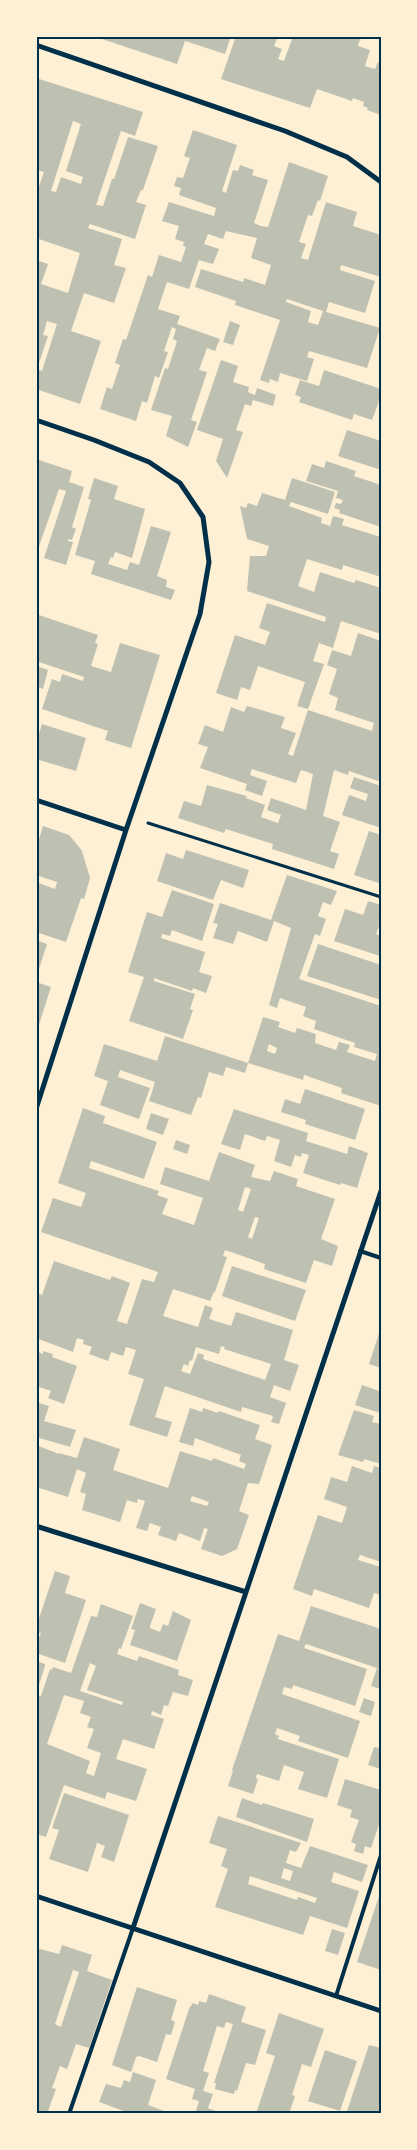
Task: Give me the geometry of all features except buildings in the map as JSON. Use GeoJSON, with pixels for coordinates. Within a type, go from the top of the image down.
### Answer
{"type":"FeatureCollection","features":[{"type":"Feature","properties":{"kind":"street"},"geometry":{"type":"LineString","coordinates":[[36,45],[285,131],[347,157],[381,182]]}},
{"type":"Feature","properties":{"kind":"street"},"geometry":{"type":"LineString","coordinates":[[36,420],[149,462],[180,483],[203,518],[209,562],[200,614],[126,830],[36,1109]]}},
{"type":"Feature","properties":{"kind":"street"},"geometry":{"type":"LineString","coordinates":[[36,800],[126,830]]}},
{"type":"Feature","properties":{"kind":"street"},"geometry":{"type":"LineString","coordinates":[[133,1928],[381,1191]]}},
{"type":"Feature","properties":{"kind":"street"},"geometry":{"type":"LineString","coordinates":[[36,1526],[246,1592]]}},
{"type":"Feature","properties":{"kind":"street"},"geometry":{"type":"LineString","coordinates":[[36,1896],[381,2011]]}},
{"type":"Feature","properties":{"kind":"lane"},"geometry":{"type":"LineString","coordinates":[[360,1251],[381,1258]]}},
{"type":"Feature","properties":{"kind":"lane"},"geometry":{"type":"LineString","coordinates":[[336,1996],[381,1855]]}},
{"type":"Feature","properties":{"kind":"lane"},"geometry":{"type":"LineString","coordinates":[[69,2114],[133,1928]]}},
{"type":"Feature","properties":{"kind":"path"},"geometry":{"type":"LineString","coordinates":[[131,817],[381,897]]}}]}
